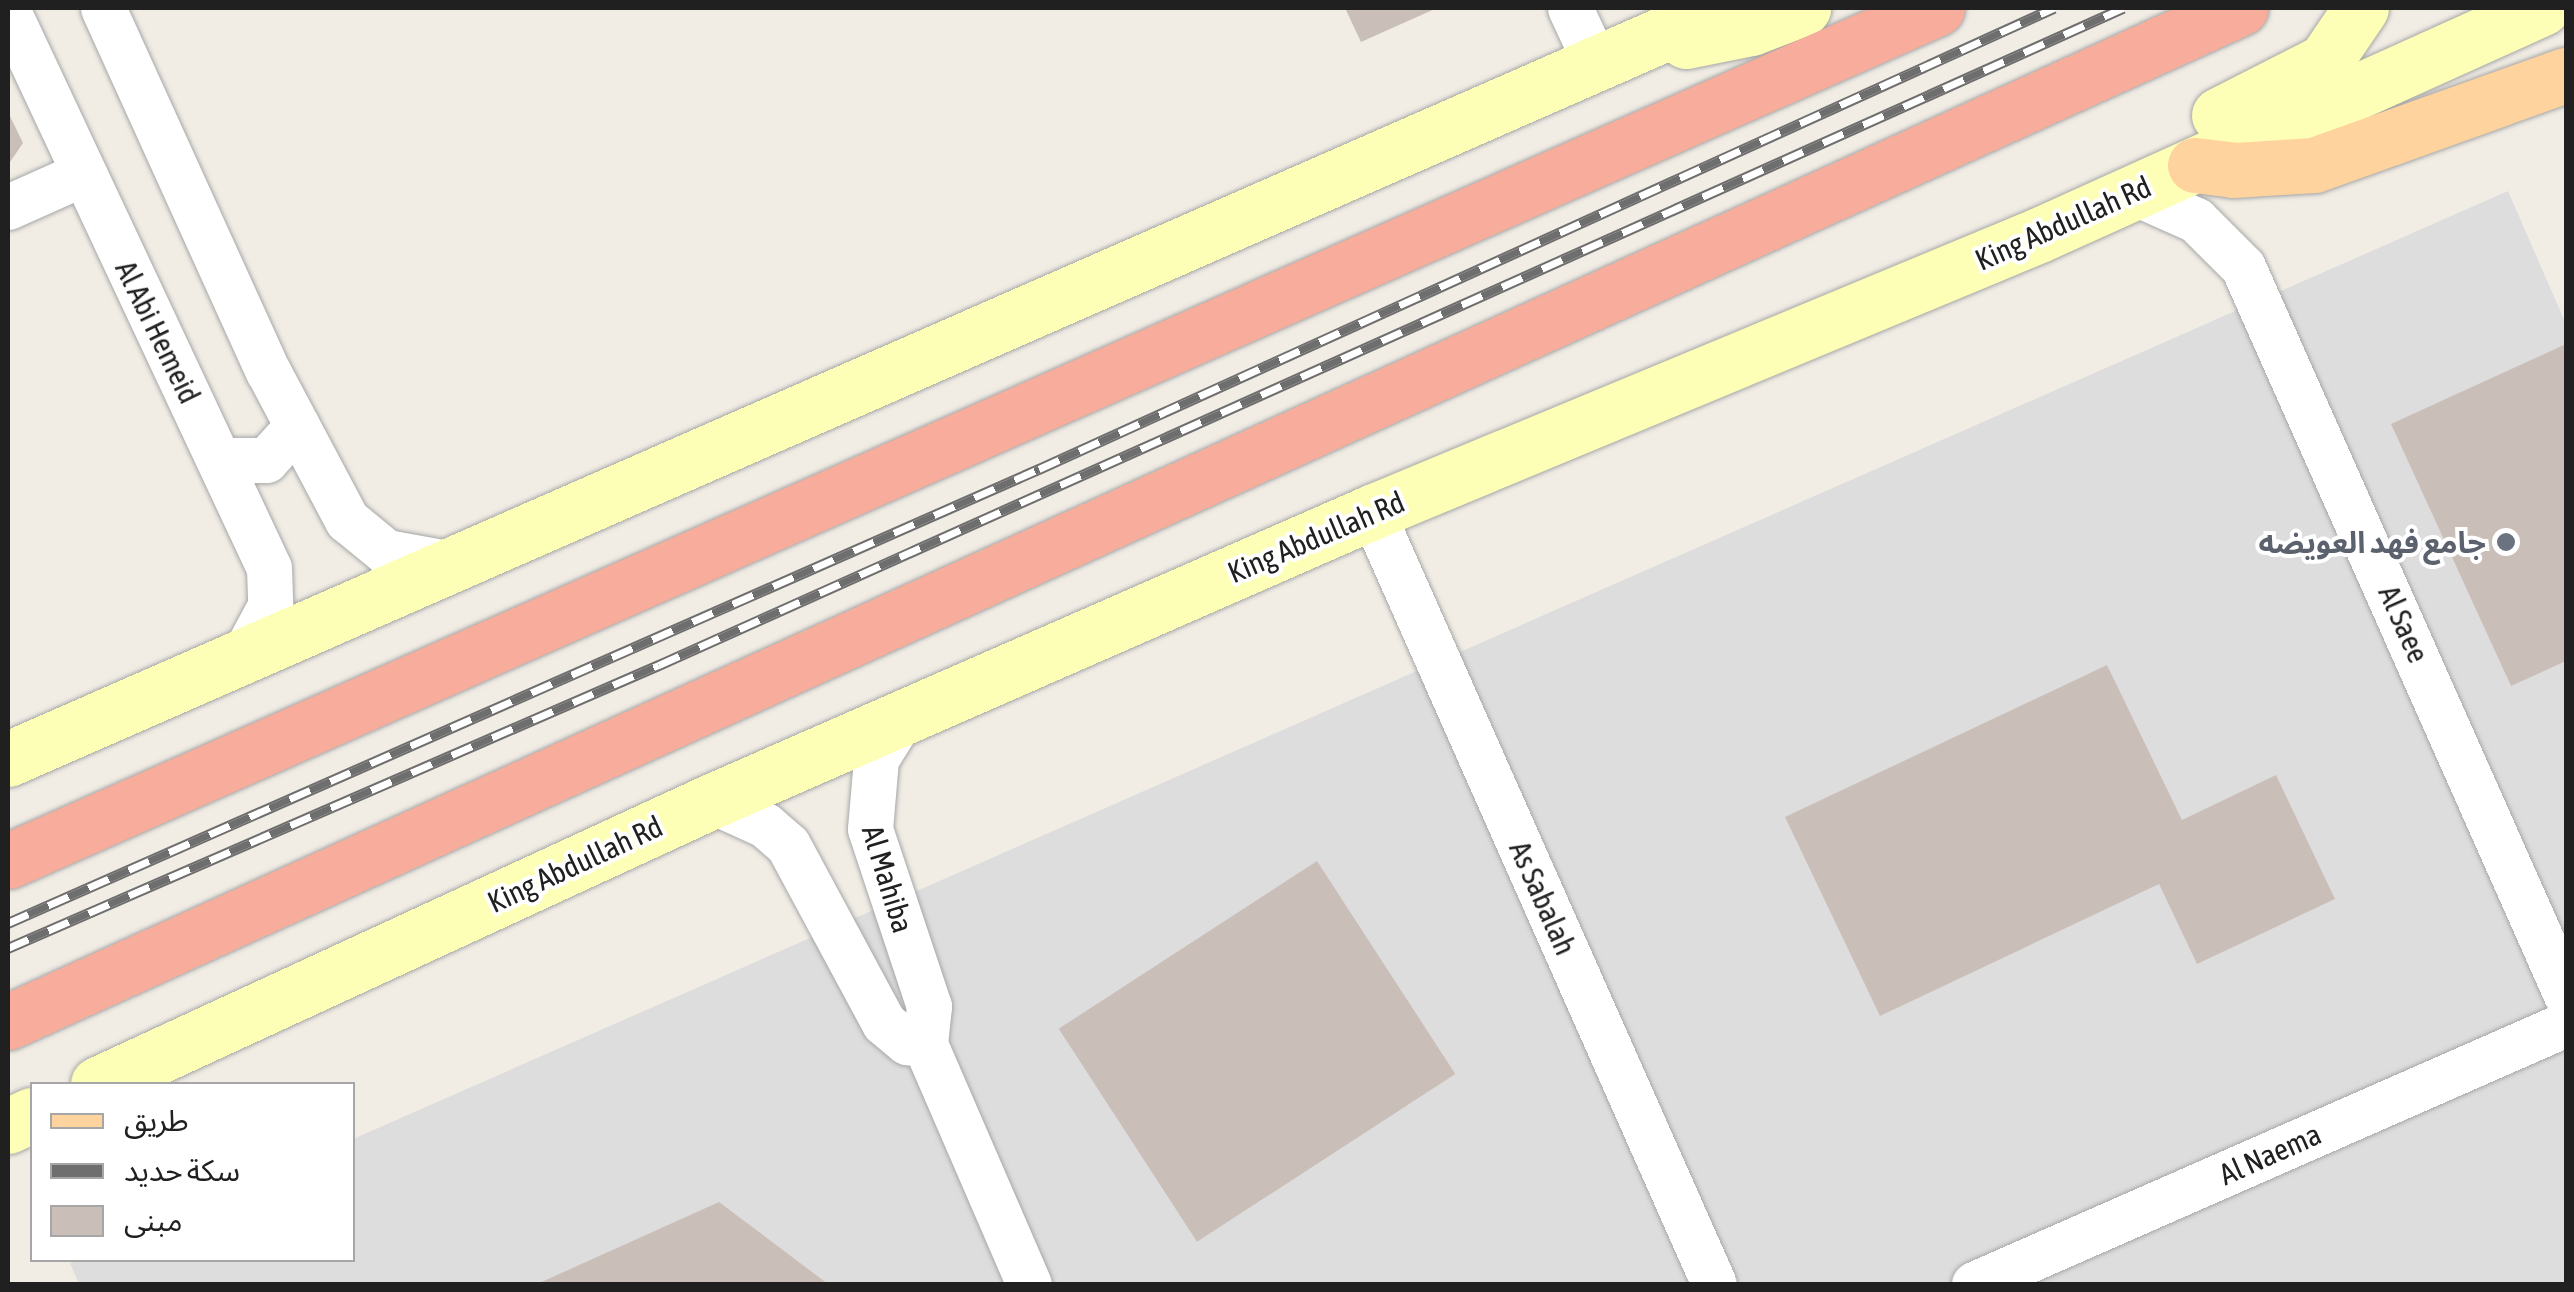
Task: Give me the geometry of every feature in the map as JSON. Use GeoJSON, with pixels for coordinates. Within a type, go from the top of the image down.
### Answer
{"type":"FeatureCollection","features":[{"type":"Feature","properties":{"kind":"highway"},"geometry":{"type":"LineString","coordinates":[[12,858],[1937,8]]}},
{"type":"Feature","properties":{"kind":"highway"},"geometry":{"type":"LineString","coordinates":[[8,1022],[2240,8]]}},
{"type":"Feature","properties":{"kind":"main road"},"geometry":{"type":"LineString","coordinates":[[8,759],[447,563],[1723,8]]}},
{"type":"Feature","properties":{"kind":"main road"},"geometry":{"type":"LineString","coordinates":[[1604,59],[1750,28],[1803,8]]}},
{"type":"Feature","properties":{"kind":"main road"},"geometry":{"type":"LineString","coordinates":[[2039,235],[2075,197],[2122,165],[2325,61],[2352,30],[2361,8]]}},
{"type":"Feature","properties":{"kind":"main road","name":"King Abdullah Rd"},"geometry":{"type":"LineString","coordinates":[[102,1082],[712,801],[1372,512],[2039,235],[2542,8]]}},
{"type":"Feature","properties":{"kind":"main road"},"geometry":{"type":"LineString","coordinates":[[2195,164],[2234,170],[2314,165],[2566,75]]}},
{"type":"Feature","properties":{"kind":"street"},"geometry":{"type":"LineString","coordinates":[[103,8],[297,426],[348,520],[386,552],[447,563]]}},
{"type":"Feature","properties":{"kind":"street"},"geometry":{"type":"LineString","coordinates":[[1570,8],[1604,59]]}},
{"type":"Feature","properties":{"kind":"street","name":"Al Abi Hemeid"},"geometry":{"type":"LineString","coordinates":[[8,11],[269,568],[270,606],[243,656]]}},
{"type":"Feature","properties":{"kind":"street"},"geometry":{"type":"LineString","coordinates":[[8,207],[82,174]]}},
{"type":"Feature","properties":{"kind":"street","name":"Al Saee"},"geometry":{"type":"LineString","coordinates":[[2134,192],[2196,220],[2243,267],[2281,344],[2566,996]]}},
{"type":"Feature","properties":{"kind":"street"},"geometry":{"type":"LineString","coordinates":[[219,460],[266,460],[297,426]]}},
{"type":"Feature","properties":{"kind":"street","name":"As Sabalah"},"geometry":{"type":"LineString","coordinates":[[1372,512],[1714,1284]]}},
{"type":"Feature","properties":{"kind":"street","name":"Al Mahiba"},"geometry":{"type":"LineString","coordinates":[[900,719],[876,759],[867,805],[876,852],[929,1006],[925,1044],[1030,1284]]}},
{"type":"Feature","properties":{"kind":"street","name":"Al Mahiba"},"geometry":{"type":"LineString","coordinates":[[712,801],[765,825],[788,844],[884,1023],[907,1042],[925,1044]]}},
{"type":"Feature","properties":{"kind":"street","name":"Al Naema"},"geometry":{"type":"LineString","coordinates":[[1975,1284],[2566,1024]]}},
{"type":"Feature","properties":{"kind":"shaded area"},"geometry":{"type":"Polygon","coordinates":[[[2508,191],[2566,324],[2566,1284],[79,1284],[73,1262],[355,1262],[355,1138],[2508,191]]]}},
{"type":"Feature","properties":{"kind":"building"},"geometry":{"type":"Polygon","coordinates":[[[1345,8],[1437,8],[1361,42],[1345,8]]]}},
{"type":"Feature","properties":{"kind":"building"},"geometry":{"type":"Polygon","coordinates":[[[8,112],[23,143],[8,165],[8,112]]]}},
{"type":"Feature","properties":{"kind":"building","name":"جامع فهد العويضه"},"geometry":{"type":"Polygon","coordinates":[[[2566,344],[2566,661],[2511,686],[2391,424],[2566,344]]]}},
{"type":"Feature","properties":{"kind":"building"},"geometry":{"type":"Polygon","coordinates":[[[2107,665],[2182,820],[2276,775],[2335,899],[2197,964],[2159,884],[1880,1016],[1785,817],[2107,665]]]}},
{"type":"Feature","properties":{"kind":"building"},"geometry":{"type":"Polygon","coordinates":[[[1317,861],[1455,1074],[1197,1242],[1059,1029],[1317,861]]]}},
{"type":"Feature","properties":{"kind":"building"},"geometry":{"type":"Polygon","coordinates":[[[719,1202],[828,1284],[537,1284],[719,1202]]]}},
{"type":"Feature","properties":{"kind":"railway"},"geometry":{"type":"LineString","coordinates":[[8,923],[1039,469],[2054,8]]}},
{"type":"Feature","properties":{"kind":"railway"},"geometry":{"type":"LineString","coordinates":[[8,948],[659,665],[2123,8]]}},
{"type":"Feature","properties":{"kind":"place","name":"جامع فهد العويضه"},"geometry":{"type":"Point","coordinates":[2506,542]}}]}
